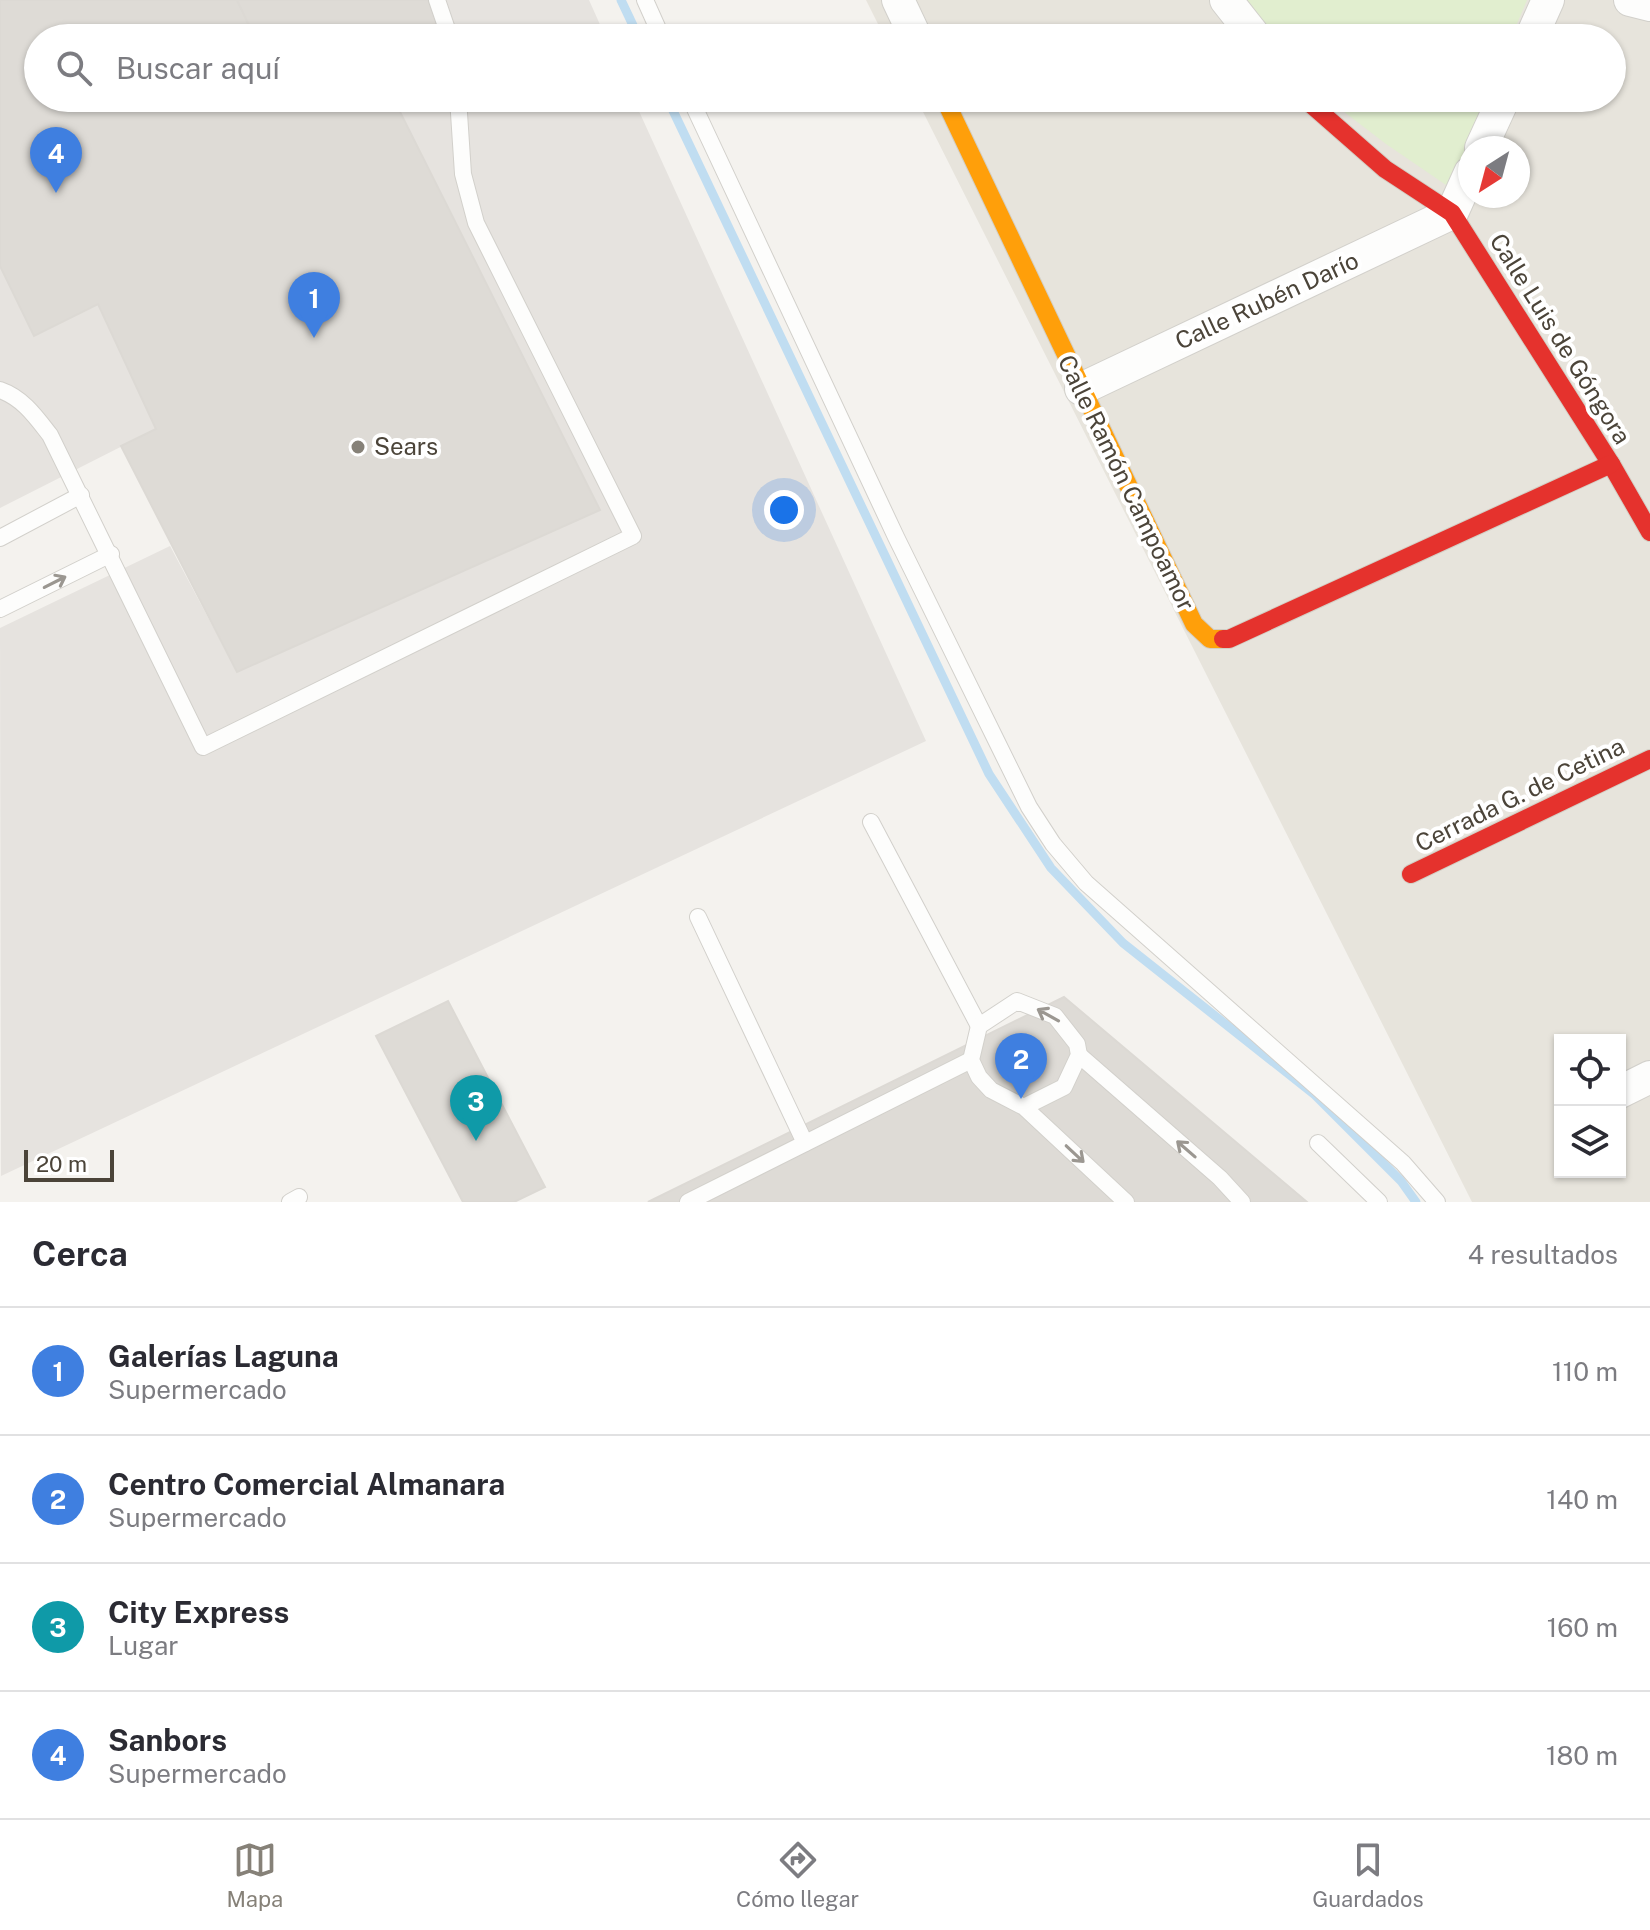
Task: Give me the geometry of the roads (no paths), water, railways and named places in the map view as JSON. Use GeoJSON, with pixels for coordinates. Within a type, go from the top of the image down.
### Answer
{"type":"FeatureCollection","features":[{"type":"Feature","properties":{"kind":"street"},"geometry":{"type":"LineString","coordinates":[[898,0],[909,24]]}},
{"type":"Feature","properties":{"kind":"street"},"geometry":{"type":"LineString","coordinates":[[1226,0],[1245,24]]}},
{"type":"Feature","properties":{"kind":"street"},"geometry":{"type":"LineString","coordinates":[[1537,24],[1548,0]]}},
{"type":"Feature","properties":{"kind":"street"},"geometry":{"type":"LineString","coordinates":[[1630,0],[1650,5]]}},
{"type":"Feature","properties":{"kind":"street","name":"Calle Ramón Campoamor"},"geometry":{"type":"LineString","coordinates":[[951,112],[1194,624],[1210,639],[1229,639],[1611,464]]}},
{"type":"Feature","properties":{"kind":"street"},"geometry":{"type":"LineString","coordinates":[[1320,112],[1385,169],[1452,213],[1458,200]]}},
{"type":"Feature","properties":{"kind":"street"},"geometry":{"type":"LineString","coordinates":[[1487,136],[1498,112]]}},
{"type":"Feature","properties":{"kind":"street","name":"Calle Rubén Darío"},"geometry":{"type":"LineString","coordinates":[[1081,389],[1452,213]]}},
{"type":"Feature","properties":{"kind":"street","name":"Calle Luis de Góngora"},"geometry":{"type":"LineString","coordinates":[[1452,213],[1611,464],[1650,532]]}},
{"type":"Feature","properties":{"kind":"street","name":"Cerrada G. de Cetina"},"geometry":{"type":"LineString","coordinates":[[1411,874],[1650,759]]}},
{"type":"Feature","properties":{"kind":"street"},"geometry":{"type":"LineString","coordinates":[[1626,1089],[1650,1077]]}},
{"type":"Feature","properties":{"kind":"lane"},"geometry":{"type":"LineString","coordinates":[[437,0],[445,24]]}},
{"type":"Feature","properties":{"kind":"lane"},"geometry":{"type":"LineString","coordinates":[[645,0],[656,24]]}},
{"type":"Feature","properties":{"kind":"lane"},"geometry":{"type":"LineString","coordinates":[[0,390],[29,408],[50,435],[203,747],[633,536],[476,223],[463,174],[459,112]]}},
{"type":"Feature","properties":{"kind":"lane"},"geometry":{"type":"LineString","coordinates":[[697,112],[896,537],[1029,807],[1053,844],[1086,883],[1403,1163],[1437,1202]]}},
{"type":"Feature","properties":{"kind":"lane"},"geometry":{"type":"LineString","coordinates":[[0,538],[81,495]]}},
{"type":"Feature","properties":{"kind":"lane"},"geometry":{"type":"LineString","coordinates":[[0,609],[111,554]]}},
{"type":"Feature","properties":{"kind":"lane"},"geometry":{"type":"LineString","coordinates":[[871,822],[979,1026],[971,1060],[979,1077],[991,1090],[1024,1107],[1126,1202]]}},
{"type":"Feature","properties":{"kind":"lane"},"geometry":{"type":"LineString","coordinates":[[698,917],[805,1143]]}},
{"type":"Feature","properties":{"kind":"lane"},"geometry":{"type":"LineString","coordinates":[[979,1026],[1017,1001],[1055,1016],[1077,1044],[1079,1055],[1064,1087],[1024,1107]]}},
{"type":"Feature","properties":{"kind":"lane"},"geometry":{"type":"LineString","coordinates":[[1079,1055],[1220,1178],[1242,1202]]}},
{"type":"Feature","properties":{"kind":"lane"},"geometry":{"type":"LineString","coordinates":[[688,1202],[971,1060]]}},
{"type":"Feature","properties":{"kind":"lane"},"geometry":{"type":"LineString","coordinates":[[1318,1143],[1379,1202]]}},
{"type":"Feature","properties":{"kind":"waterway"},"geometry":{"type":"LineString","coordinates":[[621,0],[632,24]]}},
{"type":"Feature","properties":{"kind":"waterway"},"geometry":{"type":"LineString","coordinates":[[674,112],[989,774],[1051,868],[1123,943],[1315,1095],[1401,1181],[1416,1202]]}},
{"type":"Feature","properties":{"kind":"place","name":"Sanbors"},"geometry":{"type":"Point","coordinates":[56,193]}},
{"type":"Feature","properties":{"kind":"place","name":"Galerías Laguna"},"geometry":{"type":"Point","coordinates":[314,338]}},
{"type":"Feature","properties":{"kind":"place","name":"Sears"},"geometry":{"type":"Point","coordinates":[358,447]}},
{"type":"Feature","properties":{"kind":"place","name":"Centro Comercial Almanara"},"geometry":{"type":"Point","coordinates":[1021,1099]}},
{"type":"Feature","properties":{"kind":"place","name":"City Express"},"geometry":{"type":"Point","coordinates":[476,1141]}}]}
